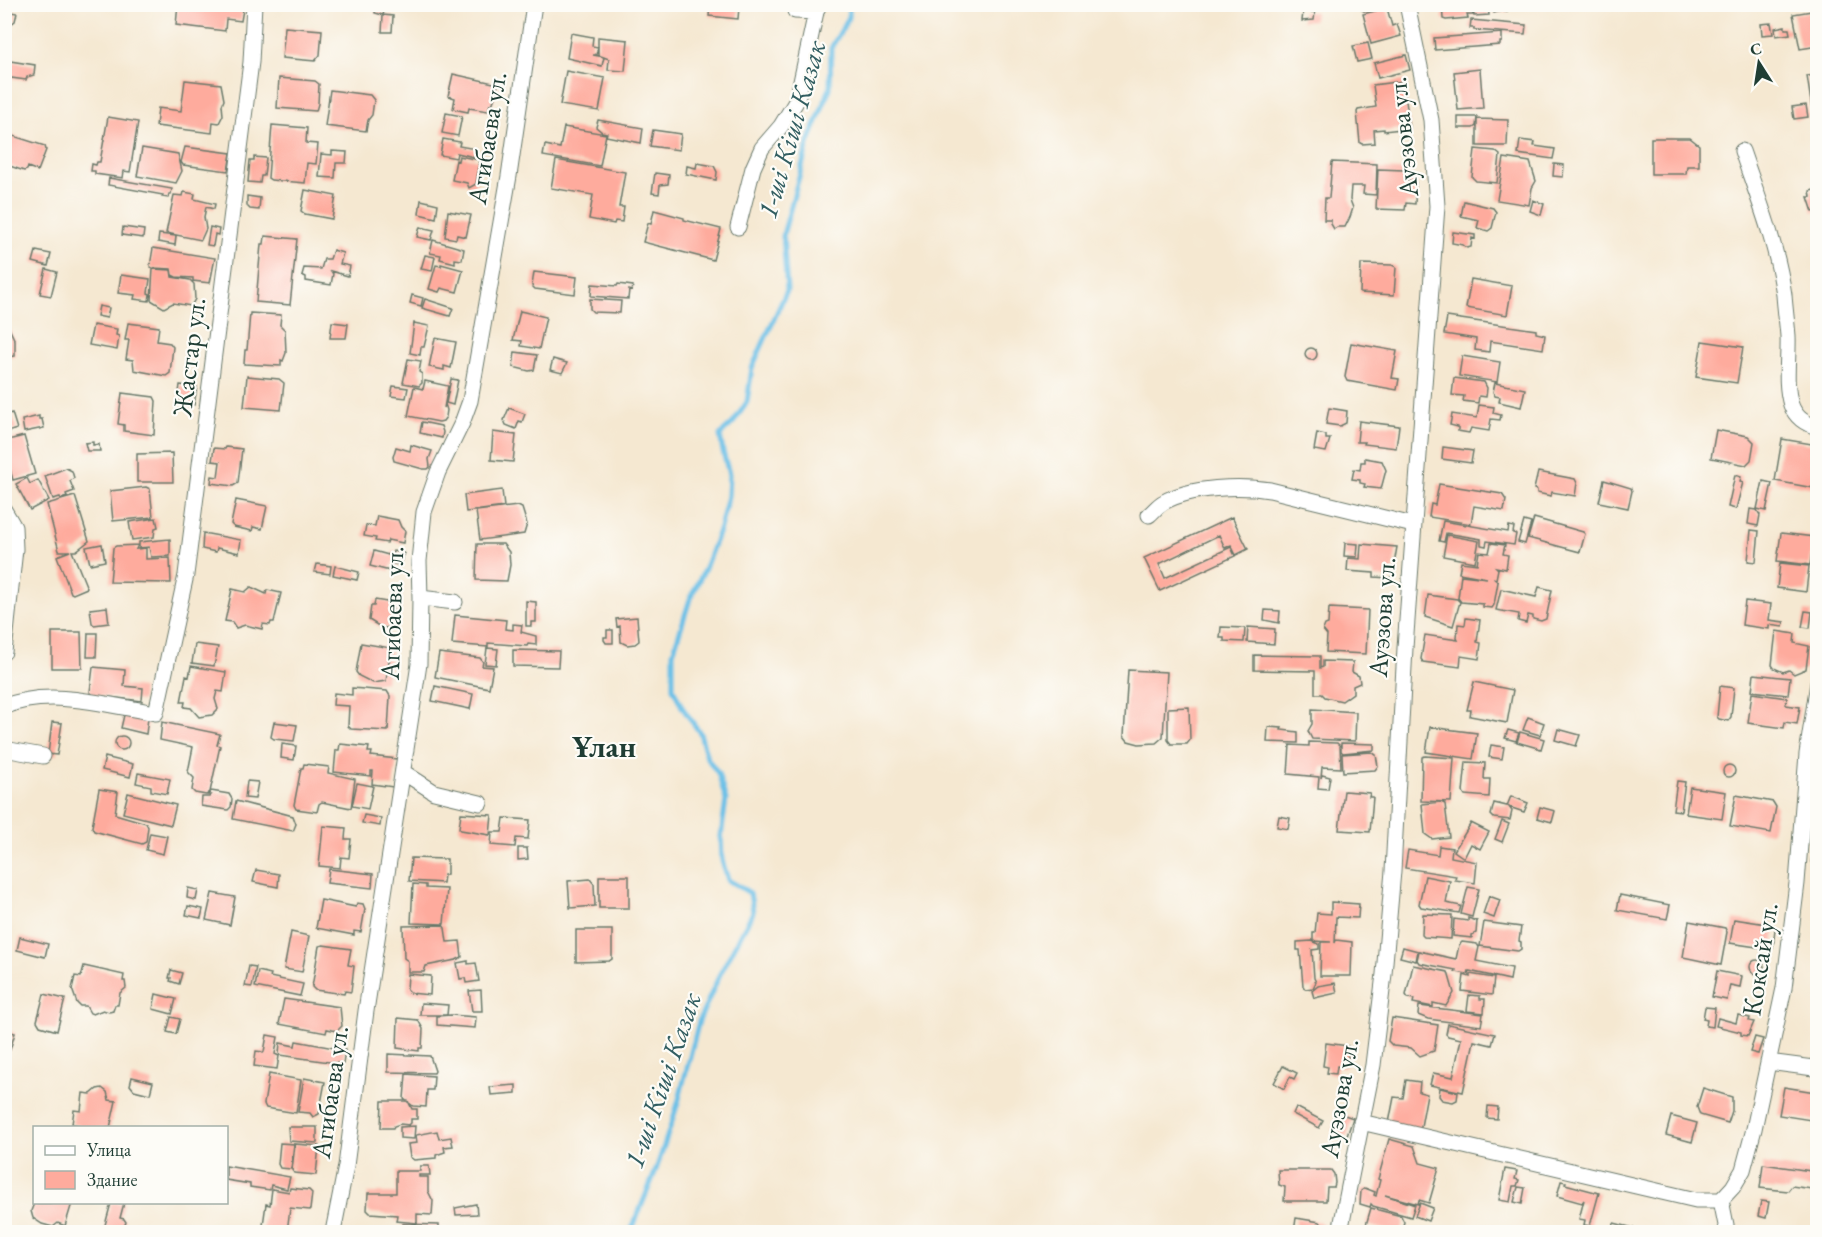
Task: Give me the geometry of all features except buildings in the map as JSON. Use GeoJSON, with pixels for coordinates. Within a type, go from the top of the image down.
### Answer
{"type":"FeatureCollection","features":[{"type":"Feature","properties":{"kind":"street","name":"Жастар ул."},"geometry":{"type":"LineString","coordinates":[[4,707],[19,700],[38,697],[61,698],[156,713],[186,575],[191,540],[251,62],[254,4]]}},
{"type":"Feature","properties":{"kind":"street","name":"Агибаева ул."},"geometry":{"type":"LineString","coordinates":[[333,1233],[346,1166],[366,1011],[419,664],[419,561],[424,512],[438,472],[470,401],[534,4]]}},
{"type":"Feature","properties":{"kind":"street","name":"Ауэзова ул."},"geometry":{"type":"LineString","coordinates":[[1340,1233],[1373,1065],[1384,974],[1393,871],[1413,525],[1437,206],[1431,120],[1407,4]]}},
{"type":"Feature","properties":{"kind":"street"},"geometry":{"type":"LineString","coordinates":[[738,227],[753,168],[762,148],[791,112],[797,100],[818,8],[795,11]]}},
{"type":"Feature","properties":{"kind":"street"},"geometry":{"type":"LineString","coordinates":[[1742,151],[1772,238],[1783,293],[1791,404],[1805,424],[1818,427]]}},
{"type":"Feature","properties":{"kind":"street"},"geometry":{"type":"LineString","coordinates":[[1149,515],[1163,502],[1178,497],[1196,492],[1247,486],[1413,525]]}},
{"type":"Feature","properties":{"kind":"street"},"geometry":{"type":"LineString","coordinates":[[4,510],[14,527],[15,549],[4,652]]}},
{"type":"Feature","properties":{"kind":"street"},"geometry":{"type":"LineString","coordinates":[[420,597],[455,602]]}},
{"type":"Feature","properties":{"kind":"street","name":"Коксай ул."},"geometry":{"type":"LineString","coordinates":[[1721,1200],[1733,1187],[1743,1170],[1784,988],[1797,883],[1808,754],[1818,683]]}},
{"type":"Feature","properties":{"kind":"street"},"geometry":{"type":"LineString","coordinates":[[4,749],[43,756]]}},
{"type":"Feature","properties":{"kind":"street"},"geometry":{"type":"LineString","coordinates":[[403,772],[434,792],[480,803]]}},
{"type":"Feature","properties":{"kind":"street"},"geometry":{"type":"LineString","coordinates":[[1768,1062],[1814,1068]]}},
{"type":"Feature","properties":{"kind":"street"},"geometry":{"type":"LineString","coordinates":[[1362,1122],[1696,1200],[1721,1200],[1726,1225],[1725,1233]]}},
{"type":"Feature","properties":{"kind":"waterway","name":"1-ші Кіші Казак"},"geometry":{"type":"LineString","coordinates":[[628,1232],[632,1229],[656,1170],[678,1103],[699,1021],[720,974],[753,912],[750,893],[728,880],[722,860],[721,836],[726,800],[718,773],[707,758],[700,733],[682,707],[673,688],[673,653],[690,599],[720,528],[728,496],[729,474],[720,435],[733,423],[747,402],[752,368],[787,290],[783,235],[808,144],[830,88],[831,48],[849,17],[849,4]]}},
{"type":"Feature","properties":{"kind":"district","name":"Ұлан"},"geometry":{"type":"Point","coordinates":[604,747]}}]}
